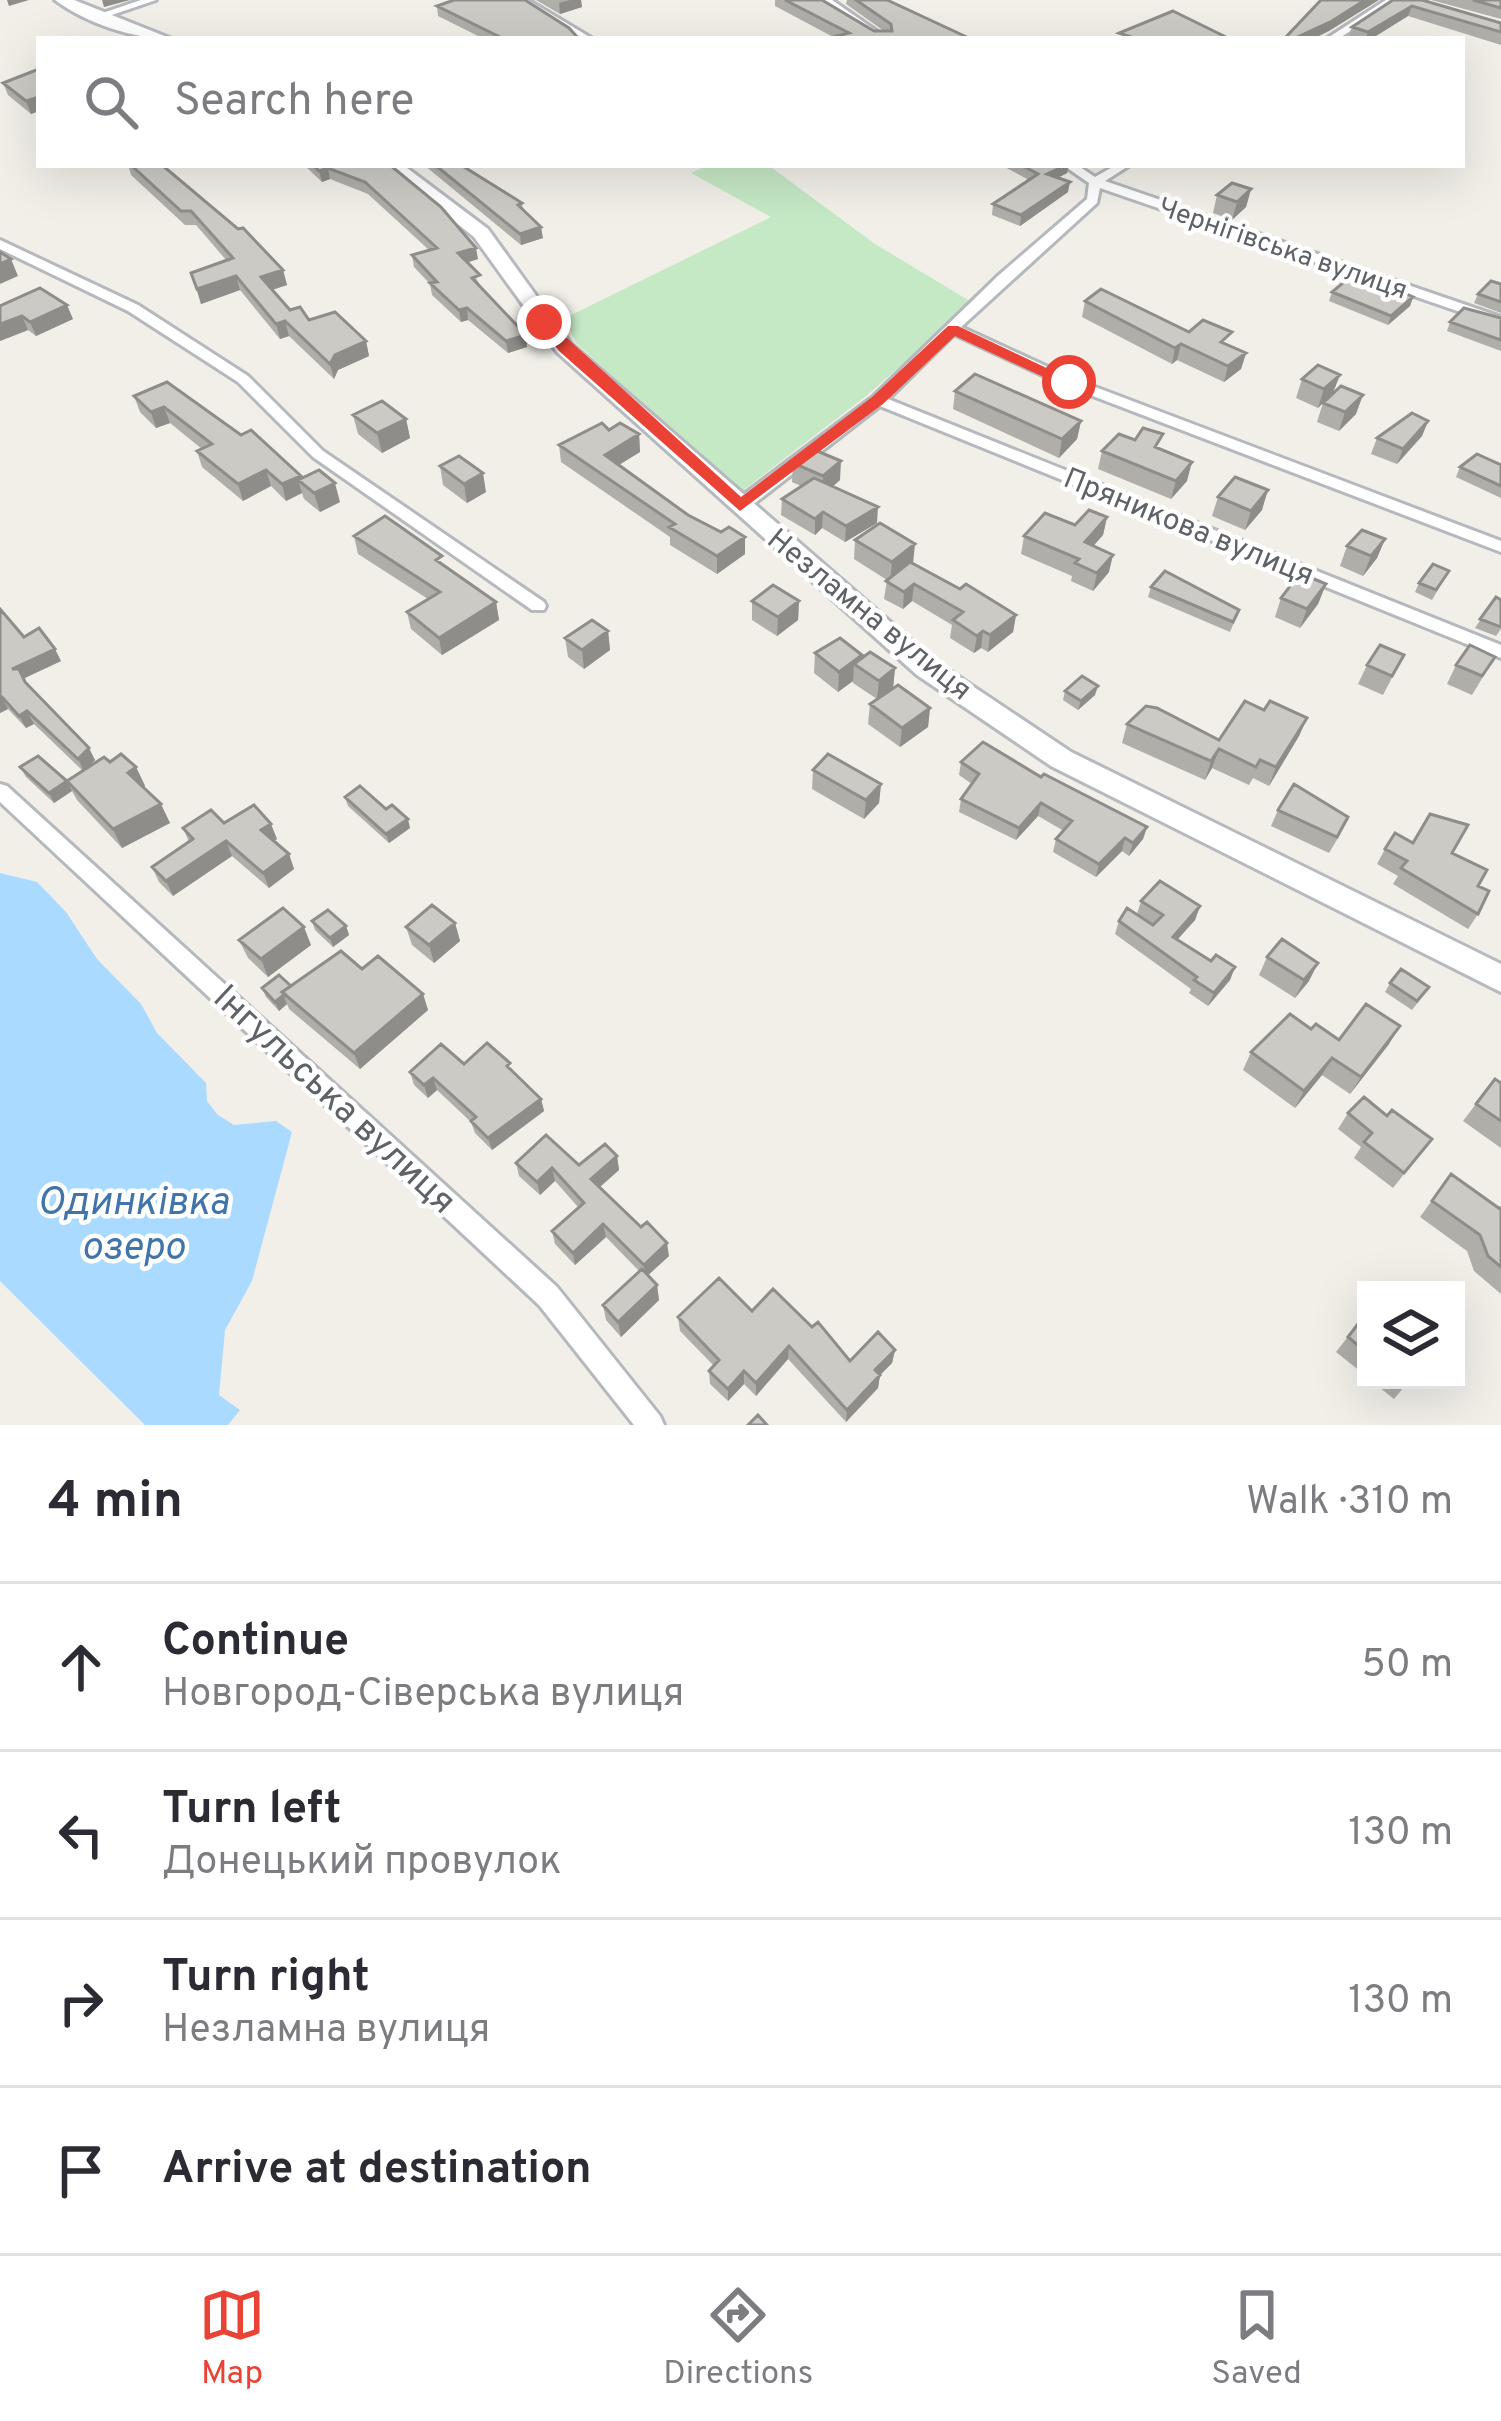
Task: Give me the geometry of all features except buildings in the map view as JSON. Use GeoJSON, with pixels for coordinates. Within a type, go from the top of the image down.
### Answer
{"type":"FeatureCollection","features":[{"type":"Feature","properties":{"kind":"street"},"geometry":{"type":"LineString","coordinates":[[62,0],[155,36]]}},
{"type":"Feature","properties":{"kind":"street"},"geometry":{"type":"LineString","coordinates":[[96,17],[151,0]]}},
{"type":"Feature","properties":{"kind":"street"},"geometry":{"type":"LineString","coordinates":[[521,0],[583,36]]}},
{"type":"Feature","properties":{"kind":"street"},"geometry":{"type":"LineString","coordinates":[[825,0],[879,36]]}},
{"type":"Feature","properties":{"kind":"street"},"geometry":{"type":"LineString","coordinates":[[1336,36],[1393,0]]}},
{"type":"Feature","properties":{"kind":"street","name":"Незламна вулиця"},"geometry":{"type":"LineString","coordinates":[[396,168],[481,233],[564,348],[926,668],[1061,760],[1501,980]]}},
{"type":"Feature","properties":{"kind":"street","name":"Чернігівська вулиця"},"geometry":{"type":"LineString","coordinates":[[1074,168],[1095,182],[1501,322]]}},
{"type":"Feature","properties":{"kind":"street"},"geometry":{"type":"LineString","coordinates":[[740,506],[878,400],[1093,200],[1095,182],[1119,168]]}},
{"type":"Feature","properties":{"kind":"street"},"geometry":{"type":"LineString","coordinates":[[0,244],[133,308],[243,379],[318,454],[538,606]]}},
{"type":"Feature","properties":{"kind":"street"},"geometry":{"type":"LineString","coordinates":[[953,329],[1069,382],[1501,548]]}},
{"type":"Feature","properties":{"kind":"street","name":"Пряникова вулиця"},"geometry":{"type":"LineString","coordinates":[[878,400],[1501,652]]}},
{"type":"Feature","properties":{"kind":"street","name":"Інгульська вулиця"},"geometry":{"type":"LineString","coordinates":[[0,791],[548,1296],[651,1425]]}},
{"type":"Feature","properties":{"kind":"green space"},"geometry":{"type":"Polygon","coordinates":[[[702,168],[772,168],[875,244],[973,303],[866,396],[741,492],[576,343],[565,318],[771,217],[691,173],[702,168]]]}},
{"type":"Feature","properties":{"kind":"water","name":"Одинківка озеро"},"geometry":{"type":"Polygon","coordinates":[[[0,873],[37,882],[66,912],[97,959],[141,1004],[157,1033],[206,1083],[207,1101],[218,1115],[234,1125],[276,1121],[292,1132],[252,1281],[225,1330],[219,1395],[240,1410],[228,1425],[145,1425],[0,1281],[0,873]]]}},
{"type":"Feature","properties":{"kind":"route"},"geometry":{"type":"LineString","coordinates":[[544,322],[564,348],[740,506],[878,400],[953,329],[1069,382]]}}]}
